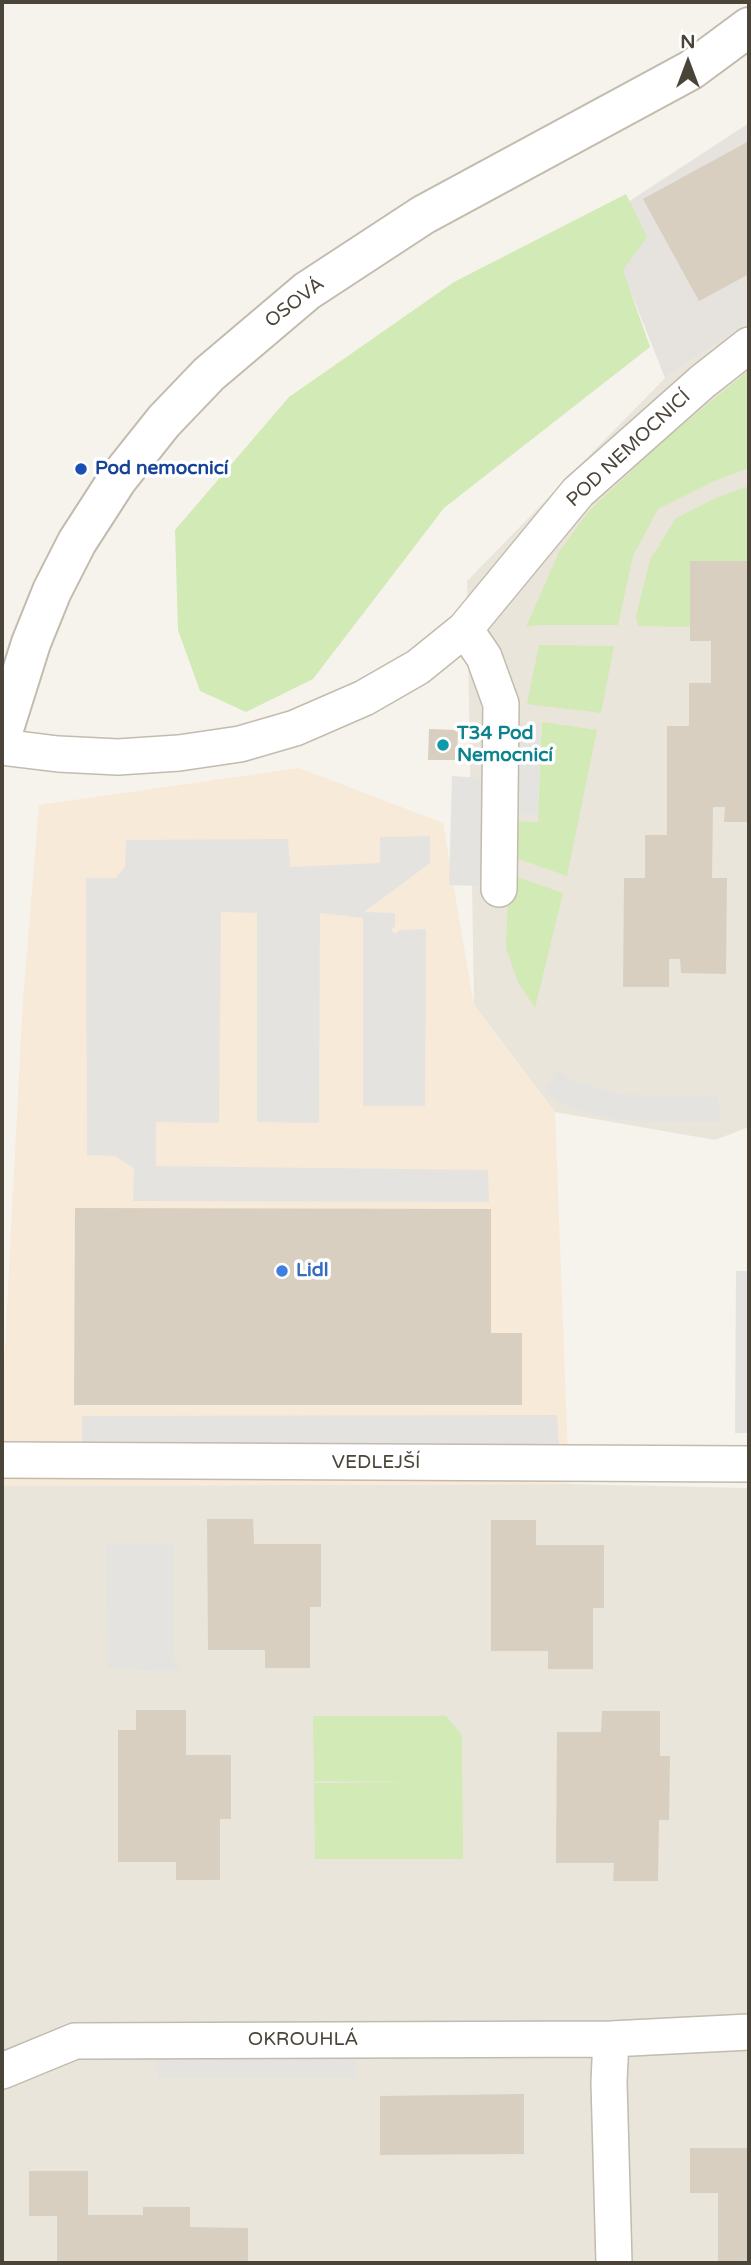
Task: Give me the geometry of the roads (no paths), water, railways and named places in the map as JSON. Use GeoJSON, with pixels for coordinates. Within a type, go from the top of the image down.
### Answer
{"type":"FeatureCollection","features":[{"type":"Feature","properties":{"kind":"street","name":"OSOVÁ"},"geometry":{"type":"LineString","coordinates":[[2,735],[30,643],[77,542],[117,480],[164,421],[209,374],[307,290],[423,215],[691,70],[749,27]]}},
{"type":"Feature","properties":{"kind":"street","name":"POD NEMOCNICÍ"},"geometry":{"type":"LineString","coordinates":[[2,747],[58,754],[118,757],[179,753],[240,744],[295,728],[364,698],[418,667],[465,629],[578,492],[702,382],[749,345]]}},
{"type":"Feature","properties":{"kind":"street"},"geometry":{"type":"LineString","coordinates":[[465,629],[484,657],[500,704],[499,889]]}},
{"type":"Feature","properties":{"kind":"street","name":"VEDLEJŠÍ"},"geometry":{"type":"LineString","coordinates":[[2,1460],[749,1464]]}},
{"type":"Feature","properties":{"kind":"street","name":"OKROUHLÁ"},"geometry":{"type":"LineString","coordinates":[[2,2071],[75,2040],[611,2039],[749,2032]]}},
{"type":"Feature","properties":{"kind":"street"},"geometry":{"type":"LineString","coordinates":[[611,2039],[609,2082],[614,2263]]}},
{"type":"Feature","properties":{"kind":"place","name":"Pod nemocnicí"},"geometry":{"type":"Point","coordinates":[81,469]}},
{"type":"Feature","properties":{"kind":"place","name":"T34 Pod Nemocnicí"},"geometry":{"type":"Point","coordinates":[443,745]}},
{"type":"Feature","properties":{"kind":"place","name":"Lidl"},"geometry":{"type":"Point","coordinates":[282,1271]}}]}
